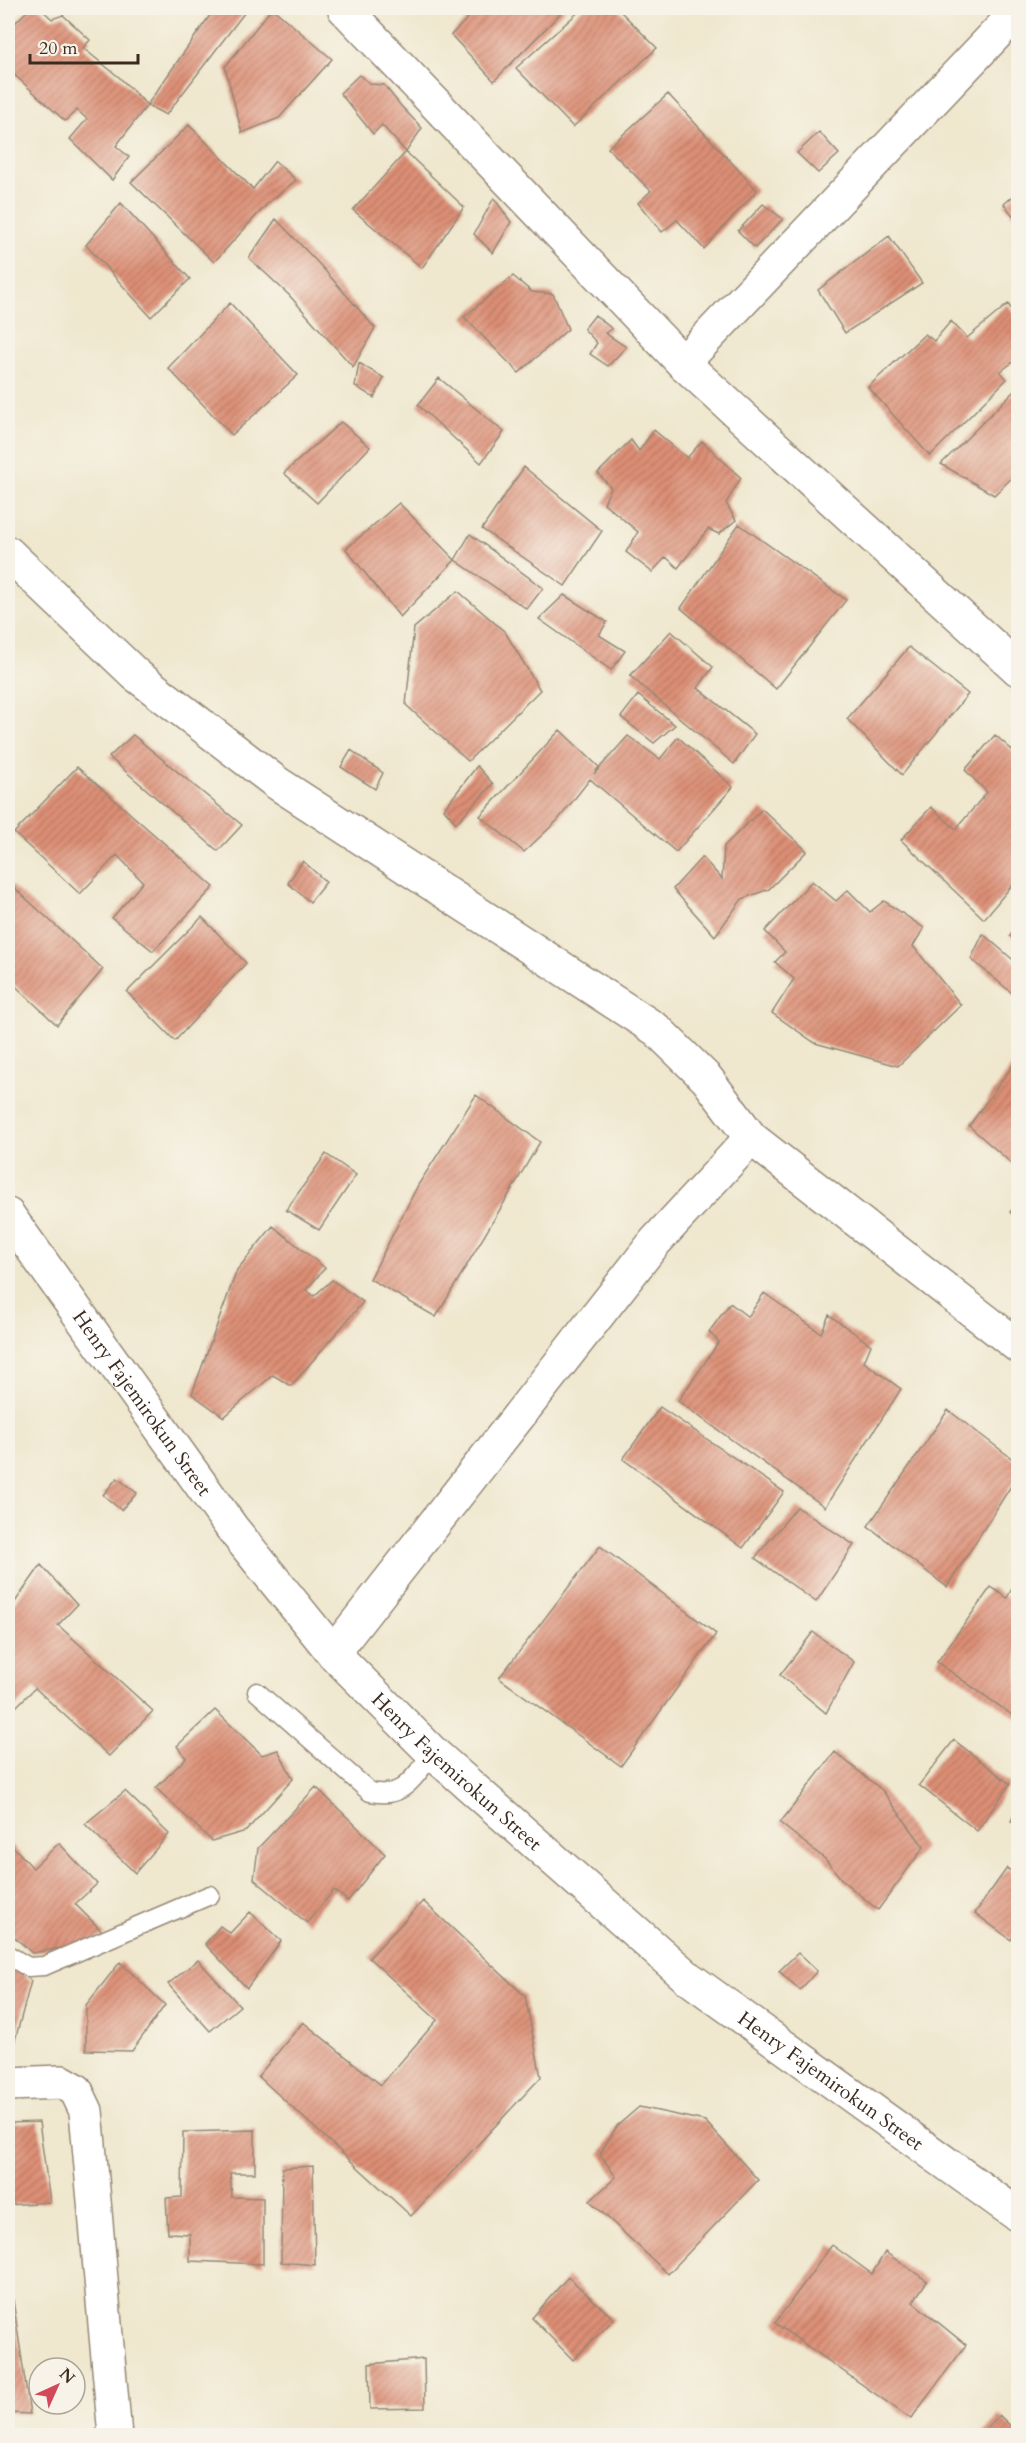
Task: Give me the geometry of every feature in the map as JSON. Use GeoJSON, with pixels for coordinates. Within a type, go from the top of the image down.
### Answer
{"type":"FeatureCollection","features":[{"type":"Feature","properties":{"kind":"street"},"geometry":{"type":"LineString","coordinates":[[344,8],[683,363],[1018,669]]}},
{"type":"Feature","properties":{"kind":"street"},"geometry":{"type":"LineString","coordinates":[[683,363],[1018,11]]}},
{"type":"Feature","properties":{"kind":"street"},"geometry":{"type":"LineString","coordinates":[[8,554],[136,675],[277,783],[657,1030],[707,1079],[751,1138],[1016,1340]]}},
{"type":"Feature","properties":{"kind":"street"},"geometry":{"type":"LineString","coordinates":[[333,1653],[655,1242],[751,1138]]}},
{"type":"Feature","properties":{"kind":"street","name":"Henry Fajemirokun Street"},"geometry":{"type":"LineString","coordinates":[[8,1215],[232,1528],[333,1653],[433,1753],[687,1977],[1018,2215]]}},
{"type":"Feature","properties":{"kind":"street"},"geometry":{"type":"LineString","coordinates":[[8,2084],[62,2082],[76,2090],[86,2110],[115,2436]]}},
{"type":"Feature","properties":{"kind":"lane"},"geometry":{"type":"LineString","coordinates":[[256,1692],[370,1792],[386,1796],[399,1792],[433,1753]]}},
{"type":"Feature","properties":{"kind":"lane"},"geometry":{"type":"LineString","coordinates":[[8,1955],[28,1967],[44,1966],[210,1895]]}},
{"type":"Feature","properties":{"kind":"building"},"geometry":{"type":"Polygon","coordinates":[[[30,8],[40,8],[52,19],[63,15],[90,40],[83,48],[120,78],[147,105],[116,146],[129,157],[112,180],[70,139],[87,119],[77,110],[65,121],[8,69],[8,30],[30,8]]]}},
{"type":"Feature","properties":{"kind":"building"},"geometry":{"type":"Polygon","coordinates":[[[215,8],[248,8],[166,115],[147,105],[215,8]]]}},
{"type":"Feature","properties":{"kind":"building"},"geometry":{"type":"Polygon","coordinates":[[[272,8],[332,59],[279,118],[242,133],[225,67],[272,8]]]}},
{"type":"Feature","properties":{"kind":"building"},"geometry":{"type":"Polygon","coordinates":[[[478,8],[566,8],[494,81],[451,35],[478,8]]]}},
{"type":"Feature","properties":{"kind":"building"},"geometry":{"type":"Polygon","coordinates":[[[583,8],[617,8],[657,48],[573,127],[516,68],[583,8]]]}},
{"type":"Feature","properties":{"kind":"building"},"geometry":{"type":"Polygon","coordinates":[[[359,75],[371,84],[384,85],[422,128],[406,152],[382,125],[373,134],[340,93],[359,75]]]}},
{"type":"Feature","properties":{"kind":"building"},"geometry":{"type":"Polygon","coordinates":[[[668,94],[757,190],[704,249],[677,220],[662,232],[638,203],[651,191],[608,148],[668,94]]]}},
{"type":"Feature","properties":{"kind":"building"},"geometry":{"type":"Polygon","coordinates":[[[189,125],[253,189],[275,161],[296,180],[268,203],[214,262],[131,182],[189,125]]]}},
{"type":"Feature","properties":{"kind":"building"},"geometry":{"type":"Polygon","coordinates":[[[819,132],[839,154],[818,173],[797,153],[819,132]]]}},
{"type":"Feature","properties":{"kind":"building"},"geometry":{"type":"Polygon","coordinates":[[[406,152],[464,207],[422,268],[353,210],[406,152]]]}},
{"type":"Feature","properties":{"kind":"building"},"geometry":{"type":"Polygon","coordinates":[[[1018,192],[1018,222],[1004,204],[1018,192]]]}},
{"type":"Feature","properties":{"kind":"building"},"geometry":{"type":"Polygon","coordinates":[[[494,198],[511,222],[493,253],[474,234],[494,198]]]}},
{"type":"Feature","properties":{"kind":"building"},"geometry":{"type":"Polygon","coordinates":[[[121,203],[190,279],[151,317],[86,245],[121,203]]]}},
{"type":"Feature","properties":{"kind":"building"},"geometry":{"type":"Polygon","coordinates":[[[763,204],[783,219],[755,248],[738,231],[763,204]]]}},
{"type":"Feature","properties":{"kind":"building"},"geometry":{"type":"Polygon","coordinates":[[[276,219],[375,328],[353,367],[289,295],[249,258],[276,219]]]}},
{"type":"Feature","properties":{"kind":"building"},"geometry":{"type":"Polygon","coordinates":[[[889,236],[922,283],[845,333],[818,290],[889,236]]]}},
{"type":"Feature","properties":{"kind":"building"},"geometry":{"type":"Polygon","coordinates":[[[513,276],[532,292],[553,294],[568,329],[519,373],[464,317],[513,276]]]}},
{"type":"Feature","properties":{"kind":"building"},"geometry":{"type":"Polygon","coordinates":[[[230,303],[298,375],[232,435],[168,368],[230,303]]]}},
{"type":"Feature","properties":{"kind":"building"},"geometry":{"type":"Polygon","coordinates":[[[1008,304],[1018,319],[1018,358],[1000,372],[1007,379],[930,456],[868,387],[925,334],[934,341],[951,321],[967,338],[1008,304]]]}},
{"type":"Feature","properties":{"kind":"building"},"geometry":{"type":"Polygon","coordinates":[[[595,315],[612,329],[605,333],[626,347],[608,366],[590,354],[597,343],[584,329],[595,315]]]}},
{"type":"Feature","properties":{"kind":"building"},"geometry":{"type":"Polygon","coordinates":[[[359,363],[384,378],[374,398],[355,386],[359,363]]]}},
{"type":"Feature","properties":{"kind":"building"},"geometry":{"type":"Polygon","coordinates":[[[439,378],[504,432],[481,463],[418,405],[439,378]]]}},
{"type":"Feature","properties":{"kind":"building"},"geometry":{"type":"Polygon","coordinates":[[[1018,387],[1018,472],[994,495],[941,464],[1018,387]]]}},
{"type":"Feature","properties":{"kind":"building"},"geometry":{"type":"Polygon","coordinates":[[[341,422],[370,447],[317,503],[284,473],[341,422]]]}},
{"type":"Feature","properties":{"kind":"building"},"geometry":{"type":"Polygon","coordinates":[[[654,430],[687,458],[702,441],[741,478],[726,503],[736,520],[719,534],[708,529],[678,568],[666,557],[652,572],[626,552],[638,532],[604,503],[611,488],[598,473],[631,440],[639,451],[654,430]]]}},
{"type":"Feature","properties":{"kind":"building"},"geometry":{"type":"Polygon","coordinates":[[[524,467],[602,531],[565,586],[482,529],[524,467]]]}},
{"type":"Feature","properties":{"kind":"building"},"geometry":{"type":"Polygon","coordinates":[[[399,503],[455,560],[400,617],[346,549],[399,503]]]}},
{"type":"Feature","properties":{"kind":"building"},"geometry":{"type":"Polygon","coordinates":[[[739,524],[846,600],[776,689],[681,608],[739,524]]]}},
{"type":"Feature","properties":{"kind":"building"},"geometry":{"type":"Polygon","coordinates":[[[470,534],[543,588],[527,609],[455,560],[470,534]]]}},
{"type":"Feature","properties":{"kind":"building"},"geometry":{"type":"Polygon","coordinates":[[[458,591],[505,632],[540,690],[468,761],[406,705],[414,628],[458,591]]]}},
{"type":"Feature","properties":{"kind":"building"},"geometry":{"type":"Polygon","coordinates":[[[564,595],[607,622],[599,635],[625,651],[611,670],[539,619],[564,595]]]}},
{"type":"Feature","properties":{"kind":"building"},"geometry":{"type":"Polygon","coordinates":[[[671,631],[713,667],[698,688],[755,734],[734,764],[630,676],[671,631]]]}},
{"type":"Feature","properties":{"kind":"building"},"geometry":{"type":"Polygon","coordinates":[[[909,647],[968,694],[902,775],[847,719],[909,647]]]}},
{"type":"Feature","properties":{"kind":"building"},"geometry":{"type":"Polygon","coordinates":[[[638,695],[675,725],[654,743],[621,717],[638,695]]]}},
{"type":"Feature","properties":{"kind":"building"},"geometry":{"type":"Polygon","coordinates":[[[560,730],[599,767],[594,774],[628,736],[660,759],[678,737],[733,787],[676,852],[590,779],[558,820],[524,852],[480,816],[560,730]]]}},
{"type":"Feature","properties":{"kind":"building"},"geometry":{"type":"Polygon","coordinates":[[[133,735],[242,825],[218,851],[109,757],[133,735]]]}},
{"type":"Feature","properties":{"kind":"building"},"geometry":{"type":"Polygon","coordinates":[[[995,735],[1018,755],[1018,878],[984,919],[901,840],[931,807],[956,829],[987,792],[965,770],[995,735]]]}},
{"type":"Feature","properties":{"kind":"building"},"geometry":{"type":"Polygon","coordinates":[[[351,750],[383,773],[375,789],[341,767],[351,750]]]}},
{"type":"Feature","properties":{"kind":"building"},"geometry":{"type":"Polygon","coordinates":[[[477,766],[493,784],[456,823],[444,809],[477,766]]]}},
{"type":"Feature","properties":{"kind":"building"},"geometry":{"type":"Polygon","coordinates":[[[77,767],[214,887],[153,951],[112,918],[143,882],[117,855],[80,894],[14,833],[77,767]]]}},
{"type":"Feature","properties":{"kind":"building"},"geometry":{"type":"Polygon","coordinates":[[[762,809],[807,851],[769,889],[742,899],[715,936],[673,889],[702,857],[722,879],[724,846],[762,809]]]}},
{"type":"Feature","properties":{"kind":"building"},"geometry":{"type":"Polygon","coordinates":[[[303,861],[326,882],[310,902],[288,883],[303,861]]]}},
{"type":"Feature","properties":{"kind":"building"},"geometry":{"type":"Polygon","coordinates":[[[812,881],[836,901],[848,890],[870,912],[884,901],[924,928],[913,946],[961,1005],[898,1066],[815,1043],[772,1013],[794,979],[775,962],[785,952],[765,931],[812,881]]]}},
{"type":"Feature","properties":{"kind":"building"},"geometry":{"type":"Polygon","coordinates":[[[8,882],[103,969],[57,1025],[8,979],[8,882]]]}},
{"type":"Feature","properties":{"kind":"building"},"geometry":{"type":"Polygon","coordinates":[[[202,917],[246,963],[175,1041],[127,992],[202,917]]]}},
{"type":"Feature","properties":{"kind":"building"},"geometry":{"type":"Polygon","coordinates":[[[1018,923],[1018,943],[1010,936],[1018,923]]]}},
{"type":"Feature","properties":{"kind":"building"},"geometry":{"type":"Polygon","coordinates":[[[983,934],[1018,964],[1018,998],[971,959],[983,934]]]}},
{"type":"Feature","properties":{"kind":"building"},"geometry":{"type":"Polygon","coordinates":[[[1018,1058],[1018,1169],[969,1126],[1018,1058]]]}},
{"type":"Feature","properties":{"kind":"building"},"geometry":{"type":"Polygon","coordinates":[[[476,1095],[540,1142],[436,1317],[370,1279],[418,1185],[476,1095]]]}},
{"type":"Feature","properties":{"kind":"building"},"geometry":{"type":"Polygon","coordinates":[[[326,1154],[356,1175],[319,1230],[286,1210],[326,1154]]]}},
{"type":"Feature","properties":{"kind":"building"},"geometry":{"type":"Polygon","coordinates":[[[1018,1204],[1018,1220],[1010,1212],[1018,1204]]]}},
{"type":"Feature","properties":{"kind":"building"},"geometry":{"type":"Polygon","coordinates":[[[273,1226],[325,1268],[306,1290],[314,1296],[332,1280],[363,1302],[291,1386],[273,1375],[224,1417],[192,1394],[237,1270],[273,1226]]]}},
{"type":"Feature","properties":{"kind":"building"},"geometry":{"type":"Polygon","coordinates":[[[764,1293],[821,1333],[829,1315],[871,1345],[864,1362],[901,1389],[825,1507],[678,1401],[719,1342],[709,1332],[730,1303],[748,1317],[764,1293]]]}},
{"type":"Feature","properties":{"kind":"building"},"geometry":{"type":"Polygon","coordinates":[[[660,1407],[784,1492],[743,1548],[623,1459],[660,1407]]]}},
{"type":"Feature","properties":{"kind":"building"},"geometry":{"type":"Polygon","coordinates":[[[948,1410],[1018,1463],[1018,1475],[947,1587],[868,1526],[948,1410]]]}},
{"type":"Feature","properties":{"kind":"building"},"geometry":{"type":"Polygon","coordinates":[[[117,1478],[137,1493],[121,1510],[103,1495],[117,1478]]]}},
{"type":"Feature","properties":{"kind":"building"},"geometry":{"type":"Polygon","coordinates":[[[797,1507],[854,1545],[816,1602],[755,1558],[797,1507]]]}},
{"type":"Feature","properties":{"kind":"building"},"geometry":{"type":"Polygon","coordinates":[[[600,1546],[716,1634],[621,1766],[499,1678],[600,1546]]]}},
{"type":"Feature","properties":{"kind":"building"},"geometry":{"type":"Polygon","coordinates":[[[41,1565],[77,1605],[58,1625],[153,1711],[109,1756],[35,1688],[16,1707],[8,1697],[8,1612],[41,1565]]]}},
{"type":"Feature","properties":{"kind":"building"},"geometry":{"type":"Polygon","coordinates":[[[1018,1577],[1018,1719],[937,1662],[991,1587],[1007,1598],[1018,1577]]]}},
{"type":"Feature","properties":{"kind":"building"},"geometry":{"type":"Polygon","coordinates":[[[813,1632],[854,1662],[826,1713],[780,1675],[813,1632]]]}},
{"type":"Feature","properties":{"kind":"building"},"geometry":{"type":"Polygon","coordinates":[[[215,1710],[262,1755],[278,1750],[293,1779],[246,1831],[212,1841],[156,1788],[186,1758],[177,1746],[215,1710]]]}},
{"type":"Feature","properties":{"kind":"building"},"geometry":{"type":"Polygon","coordinates":[[[954,1740],[1010,1784],[977,1831],[919,1785],[954,1740]]]}},
{"type":"Feature","properties":{"kind":"building"},"geometry":{"type":"Polygon","coordinates":[[[835,1752],[882,1790],[924,1847],[878,1910],[843,1881],[825,1859],[780,1823],[835,1752]]]}},
{"type":"Feature","properties":{"kind":"building"},"geometry":{"type":"Polygon","coordinates":[[[316,1787],[385,1854],[348,1901],[334,1890],[307,1923],[254,1879],[258,1848],[316,1787]]]}},
{"type":"Feature","properties":{"kind":"building"},"geometry":{"type":"Polygon","coordinates":[[[125,1791],[169,1834],[135,1873],[85,1824],[125,1791]]]}},
{"type":"Feature","properties":{"kind":"building"},"geometry":{"type":"Polygon","coordinates":[[[1018,1806],[1018,1826],[1011,1821],[1018,1806]]]}},
{"type":"Feature","properties":{"kind":"building"},"geometry":{"type":"Polygon","coordinates":[[[8,1841],[33,1868],[59,1843],[97,1884],[75,1904],[106,1935],[83,1944],[32,1953],[8,1931],[8,1841]]]}},
{"type":"Feature","properties":{"kind":"building"},"geometry":{"type":"Polygon","coordinates":[[[1007,1868],[1018,1877],[1018,1928],[1011,1940],[975,1913],[1007,1868]]]}},
{"type":"Feature","properties":{"kind":"building"},"geometry":{"type":"Polygon","coordinates":[[[423,1901],[525,1996],[541,2077],[411,2216],[258,2076],[303,2022],[381,2085],[437,2020],[369,1958],[423,1901]]]}},
{"type":"Feature","properties":{"kind":"building"},"geometry":{"type":"Polygon","coordinates":[[[250,1912],[281,1941],[247,1988],[205,1944],[220,1926],[230,1933],[250,1912]]]}},
{"type":"Feature","properties":{"kind":"building"},"geometry":{"type":"Polygon","coordinates":[[[798,1953],[817,1971],[800,1990],[779,1971],[798,1953]]]}},
{"type":"Feature","properties":{"kind":"building"},"geometry":{"type":"Polygon","coordinates":[[[198,1960],[240,2006],[210,2031],[168,1984],[198,1960]]]}},
{"type":"Feature","properties":{"kind":"building"},"geometry":{"type":"Polygon","coordinates":[[[8,1961],[31,1981],[14,2044],[8,2044],[8,1961]]]}},
{"type":"Feature","properties":{"kind":"building"},"geometry":{"type":"Polygon","coordinates":[[[120,1962],[165,2005],[132,2051],[86,2050],[86,2005],[120,1962]]]}},
{"type":"Feature","properties":{"kind":"building"},"geometry":{"type":"Polygon","coordinates":[[[639,2107],[705,2121],[758,2180],[668,2274],[590,2201],[616,2177],[600,2154],[617,2126],[639,2107]]]}},
{"type":"Feature","properties":{"kind":"building"},"geometry":{"type":"Polygon","coordinates":[[[39,2122],[50,2202],[8,2205],[8,2123],[39,2122]]]}},
{"type":"Feature","properties":{"kind":"building"},"geometry":{"type":"Polygon","coordinates":[[[255,2130],[255,2173],[230,2173],[232,2197],[263,2198],[263,2264],[190,2261],[190,2234],[168,2233],[166,2198],[182,2197],[183,2132],[255,2130]]]}},
{"type":"Feature","properties":{"kind":"building"},"geometry":{"type":"Polygon","coordinates":[[[313,2166],[315,2265],[281,2262],[282,2168],[313,2166]]]}},
{"type":"Feature","properties":{"kind":"building"},"geometry":{"type":"Polygon","coordinates":[[[832,2245],[872,2274],[885,2252],[927,2281],[913,2302],[966,2345],[911,2419],[775,2323],[832,2245]]]}},
{"type":"Feature","properties":{"kind":"building"},"geometry":{"type":"Polygon","coordinates":[[[568,2277],[614,2319],[573,2360],[532,2318],[568,2277]]]}},
{"type":"Feature","properties":{"kind":"building"},"geometry":{"type":"Polygon","coordinates":[[[13,2300],[27,2394],[27,2414],[8,2413],[8,2302],[13,2300]]]}},
{"type":"Feature","properties":{"kind":"building"},"geometry":{"type":"Polygon","coordinates":[[[424,2359],[425,2408],[370,2409],[369,2364],[424,2359]]]}},
{"type":"Feature","properties":{"kind":"building"},"geometry":{"type":"Polygon","coordinates":[[[999,2415],[1018,2433],[1018,2436],[981,2436],[999,2415]]]}},
{"type":"Feature","properties":{"kind":"building"},"geometry":{"type":"Polygon","coordinates":[[[292,2432],[331,2432],[331,2436],[292,2436],[292,2432]]]}}]}
